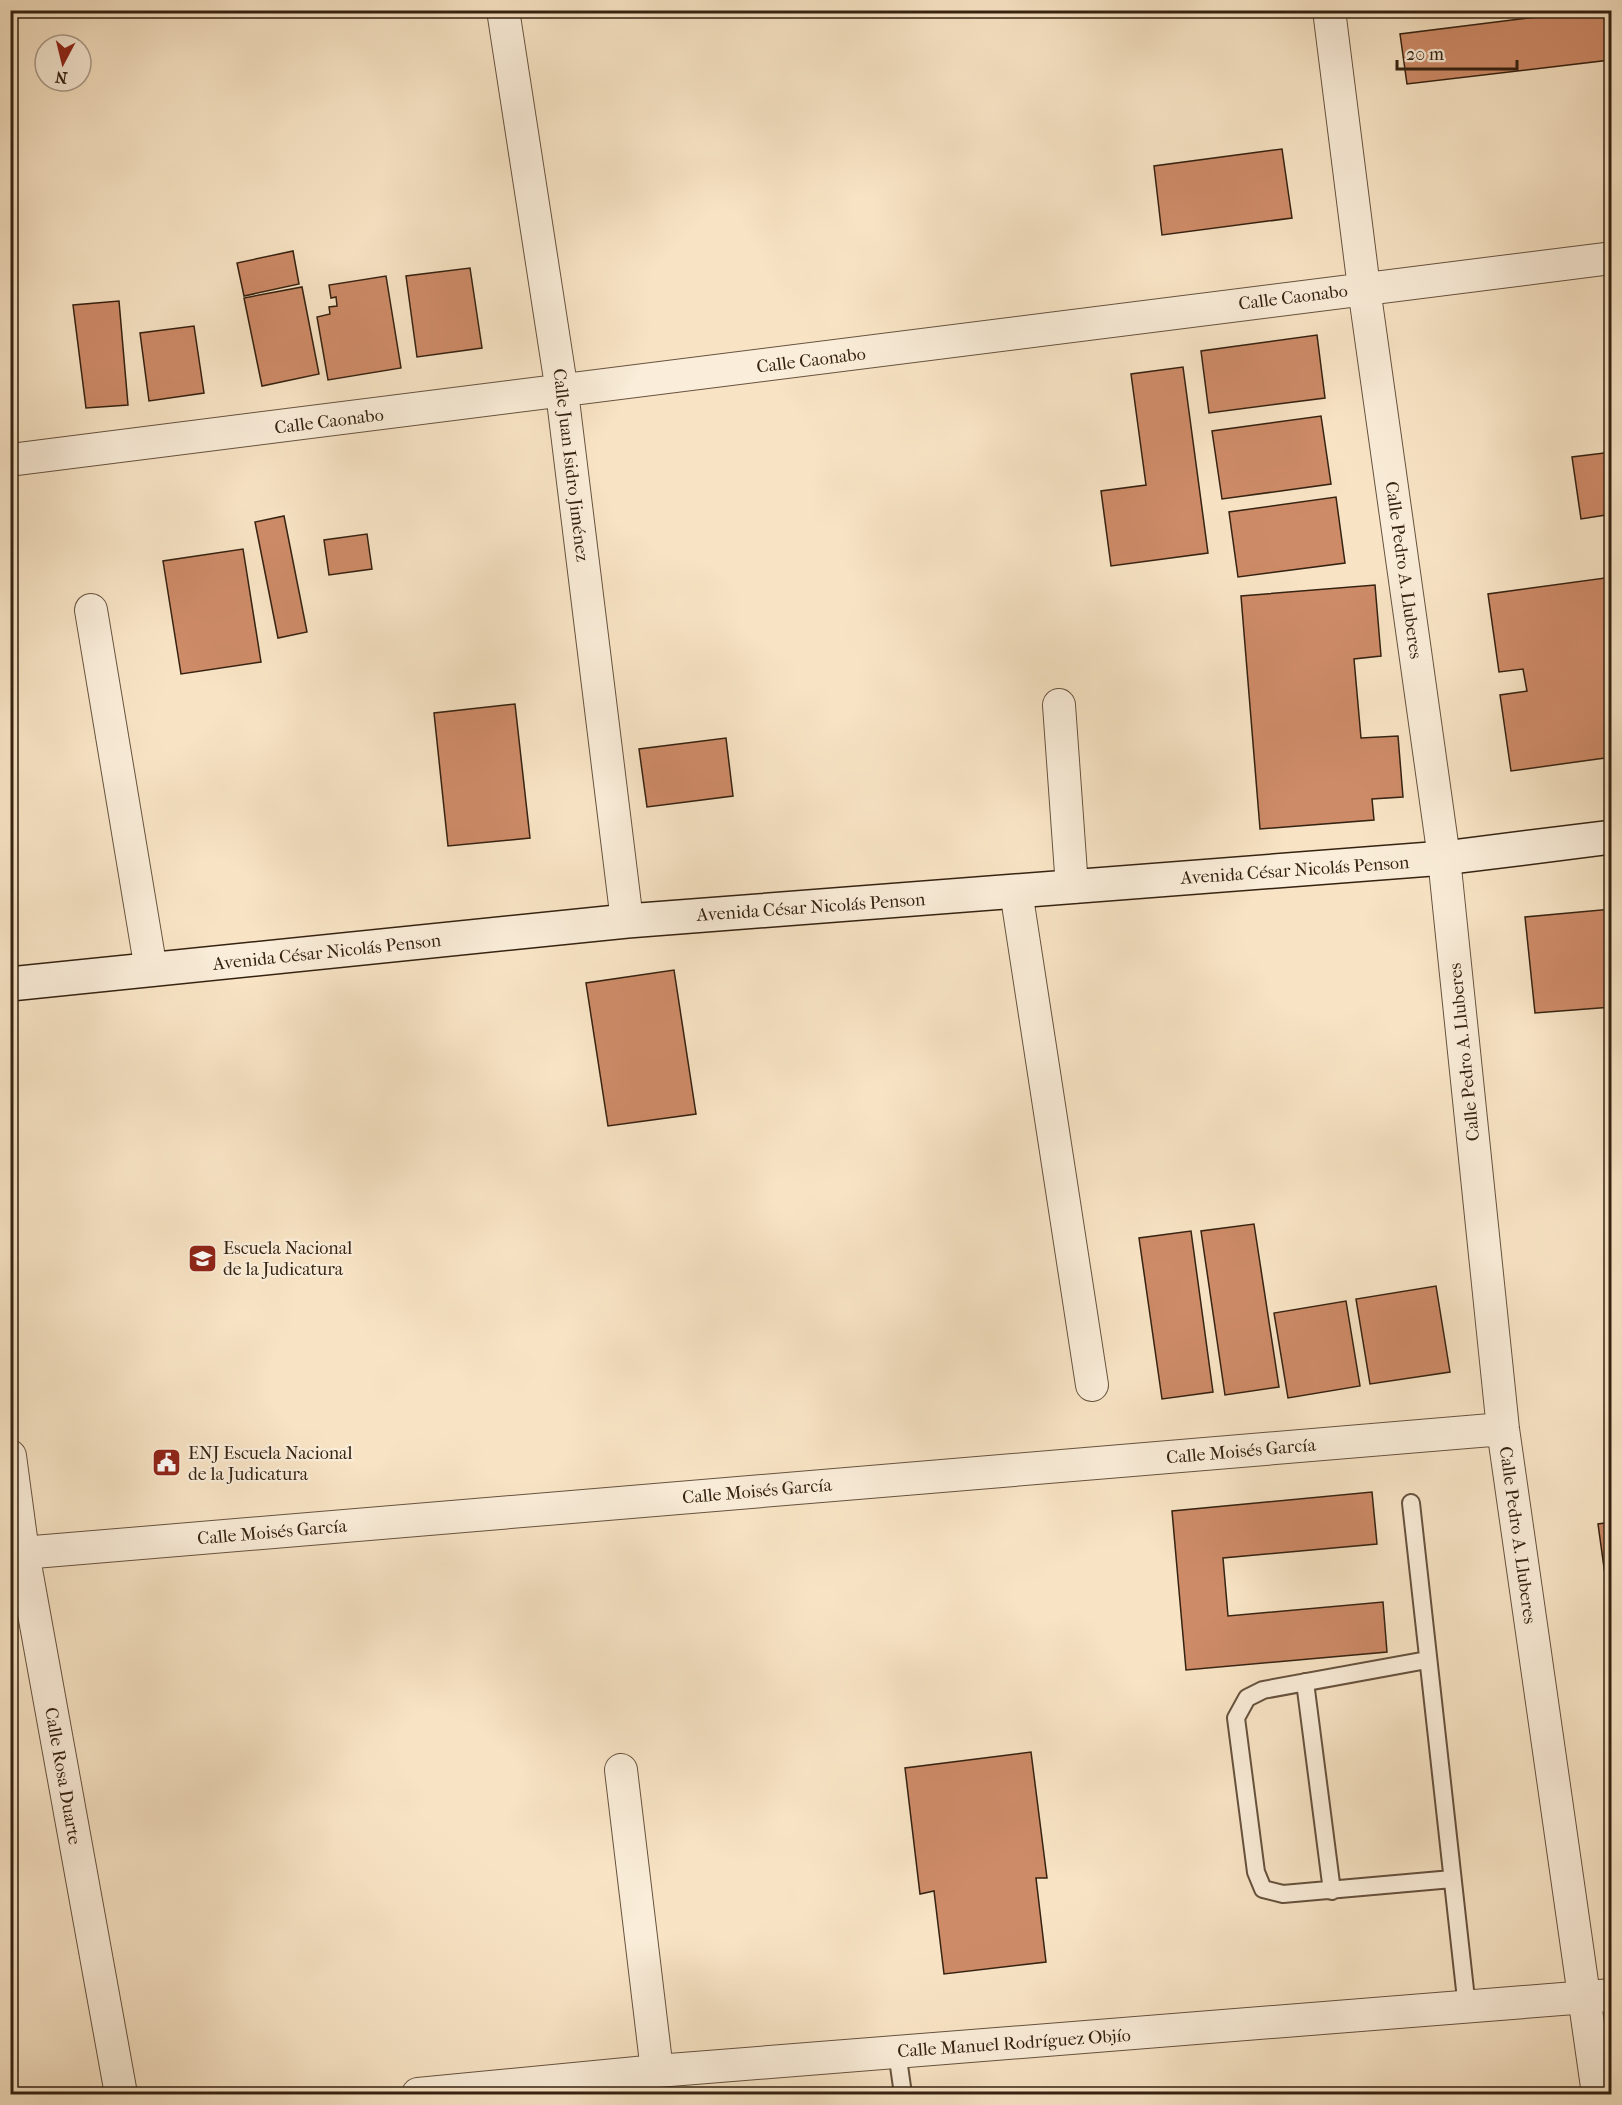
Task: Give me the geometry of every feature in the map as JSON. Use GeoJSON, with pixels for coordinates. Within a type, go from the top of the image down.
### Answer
{"type":"FeatureCollection","features":[{"type":"Feature","properties":{"kind":"main road","name":"Avenida César Nicolás Penson"},"geometry":{"type":"LineString","coordinates":[[10,984],[627,921],[1444,858],[1611,837]]}},
{"type":"Feature","properties":{"kind":"street","name":"Calle Juan Isidro Jiménez"},"geometry":{"type":"LineString","coordinates":[[503,10],[562,392],[627,921]]}},
{"type":"Feature","properties":{"kind":"street","name":"Calle Pedro A. Lluberes"},"geometry":{"type":"LineString","coordinates":[[1329,10],[1364,288],[1444,858],[1503,1429],[1598,1997],[1598,2094]]}},
{"type":"Feature","properties":{"kind":"street","name":"Calle Caonabo"},"geometry":{"type":"LineString","coordinates":[[10,460],[1611,258]]}},
{"type":"Feature","properties":{"kind":"street"},"geometry":{"type":"LineString","coordinates":[[91,610],[151,970]]}},
{"type":"Feature","properties":{"kind":"street"},"geometry":{"type":"LineString","coordinates":[[1059,705],[1072,887]]}},
{"type":"Feature","properties":{"kind":"street"},"geometry":{"type":"LineString","coordinates":[[1016,891],[1092,1385]]}},
{"type":"Feature","properties":{"kind":"street","name":"Calle Moisés García"},"geometry":{"type":"LineString","coordinates":[[17,1553],[1503,1429]]}},
{"type":"Feature","properties":{"kind":"street","name":"Calle Rosa Duarte"},"geometry":{"type":"LineString","coordinates":[[10,1456],[17,1553],[121,2094]]}},
{"type":"Feature","properties":{"kind":"street"},"geometry":{"type":"LineString","coordinates":[[621,1770],[657,2071]]}},
{"type":"Feature","properties":{"kind":"street","name":"Calle Manuel Rodríguez Objío"},"geometry":{"type":"LineString","coordinates":[[418,2094],[657,2071],[1598,1997]]}},
{"type":"Feature","properties":{"kind":"lane"},"geometry":{"type":"LineString","coordinates":[[1411,1503],[1467,2008]]}},
{"type":"Feature","properties":{"kind":"lane"},"geometry":{"type":"LineString","coordinates":[[1427,1660],[1263,1690],[1247,1698],[1236,1718],[1256,1872],[1263,1889],[1283,1894],[1452,1878]]}},
{"type":"Feature","properties":{"kind":"lane"},"geometry":{"type":"LineString","coordinates":[[1305,1682],[1332,1891]]}},
{"type":"Feature","properties":{"kind":"lane"},"geometry":{"type":"LineString","coordinates":[[897,2052],[903,2094]]}},
{"type":"Feature","properties":{"kind":"building"},"geometry":{"type":"Polygon","coordinates":[[[1604,10],[1610,60],[1407,84],[1400,34],[1604,10]]]}},
{"type":"Feature","properties":{"kind":"building"},"geometry":{"type":"Polygon","coordinates":[[[1282,149],[1292,218],[1162,235],[1154,166],[1282,149]]]}},
{"type":"Feature","properties":{"kind":"building"},"geometry":{"type":"Polygon","coordinates":[[[293,251],[299,284],[244,296],[237,263],[293,251]]]}},
{"type":"Feature","properties":{"kind":"building"},"geometry":{"type":"Polygon","coordinates":[[[470,268],[482,348],[417,357],[406,276],[470,268]]]}},
{"type":"Feature","properties":{"kind":"building"},"geometry":{"type":"Polygon","coordinates":[[[386,276],[401,368],[328,380],[317,317],[330,314],[329,307],[337,306],[336,297],[331,298],[329,285],[386,276]]]}},
{"type":"Feature","properties":{"kind":"building"},"geometry":{"type":"Polygon","coordinates":[[[302,287],[319,374],[262,386],[244,298],[302,287]]]}},
{"type":"Feature","properties":{"kind":"building"},"geometry":{"type":"Polygon","coordinates":[[[119,301],[128,405],[86,408],[73,305],[119,301]]]}},
{"type":"Feature","properties":{"kind":"building"},"geometry":{"type":"Polygon","coordinates":[[[194,326],[204,393],[149,401],[140,333],[194,326]]]}},
{"type":"Feature","properties":{"kind":"building"},"geometry":{"type":"Polygon","coordinates":[[[1317,335],[1325,398],[1209,413],[1201,351],[1317,335]]]}},
{"type":"Feature","properties":{"kind":"building"},"geometry":{"type":"Polygon","coordinates":[[[1183,367],[1208,553],[1111,566],[1101,491],[1146,485],[1131,374],[1183,367]]]}},
{"type":"Feature","properties":{"kind":"building"},"geometry":{"type":"Polygon","coordinates":[[[1321,416],[1331,484],[1222,499],[1212,431],[1321,416]]]}},
{"type":"Feature","properties":{"kind":"building"},"geometry":{"type":"Polygon","coordinates":[[[1612,452],[1612,514],[1581,519],[1572,457],[1612,452]]]}},
{"type":"Feature","properties":{"kind":"building"},"geometry":{"type":"Polygon","coordinates":[[[1336,497],[1345,563],[1238,577],[1229,512],[1336,497]]]}},
{"type":"Feature","properties":{"kind":"building"},"geometry":{"type":"Polygon","coordinates":[[[284,516],[307,632],[278,638],[255,522],[284,516]]]}},
{"type":"Feature","properties":{"kind":"building"},"geometry":{"type":"Polygon","coordinates":[[[367,534],[372,569],[329,575],[324,540],[367,534]]]}},
{"type":"Feature","properties":{"kind":"building"},"geometry":{"type":"Polygon","coordinates":[[[243,549],[261,662],[181,674],[163,561],[243,549]]]}},
{"type":"Feature","properties":{"kind":"building"},"geometry":{"type":"Polygon","coordinates":[[[1612,577],[1612,757],[1511,771],[1500,695],[1527,691],[1523,669],[1499,672],[1488,594],[1612,577]]]}},
{"type":"Feature","properties":{"kind":"building"},"geometry":{"type":"Polygon","coordinates":[[[1375,585],[1381,656],[1354,659],[1361,738],[1398,736],[1403,797],[1372,799],[1374,820],[1260,829],[1241,596],[1375,585]]]}},
{"type":"Feature","properties":{"kind":"building"},"geometry":{"type":"Polygon","coordinates":[[[515,704],[530,838],[448,846],[434,713],[515,704]]]}},
{"type":"Feature","properties":{"kind":"building"},"geometry":{"type":"Polygon","coordinates":[[[726,738],[733,796],[647,807],[639,749],[726,738]]]}},
{"type":"Feature","properties":{"kind":"building"},"geometry":{"type":"Polygon","coordinates":[[[1612,909],[1612,1007],[1535,1013],[1525,917],[1612,909]]]}},
{"type":"Feature","properties":{"kind":"building"},"geometry":{"type":"Polygon","coordinates":[[[674,970],[696,1114],[608,1126],[586,983],[674,970]]]}},
{"type":"Feature","properties":{"kind":"building"},"geometry":{"type":"Polygon","coordinates":[[[1254,1224],[1279,1387],[1225,1395],[1201,1231],[1254,1224]]]}},
{"type":"Feature","properties":{"kind":"building"},"geometry":{"type":"Polygon","coordinates":[[[1191,1231],[1213,1392],[1162,1399],[1139,1238],[1191,1231]]]}},
{"type":"Feature","properties":{"kind":"building"},"geometry":{"type":"Polygon","coordinates":[[[1436,1286],[1450,1372],[1370,1384],[1356,1299],[1436,1286]]]}},
{"type":"Feature","properties":{"kind":"building"},"geometry":{"type":"Polygon","coordinates":[[[1346,1301],[1360,1386],[1288,1398],[1274,1313],[1346,1301]]]}},
{"type":"Feature","properties":{"kind":"building"},"geometry":{"type":"Polygon","coordinates":[[[1372,1492],[1377,1544],[1223,1558],[1228,1616],[1383,1602],[1387,1652],[1186,1670],[1172,1511],[1372,1492]]]}},
{"type":"Feature","properties":{"kind":"building"},"geometry":{"type":"Polygon","coordinates":[[[1612,1522],[1612,1626],[1598,1524],[1612,1522]]]}},
{"type":"Feature","properties":{"kind":"building"},"geometry":{"type":"Polygon","coordinates":[[[1031,1752],[1047,1878],[1036,1878],[1046,1962],[944,1974],[934,1891],[920,1894],[905,1768],[1031,1752]]]}},
{"type":"Feature","properties":{"kind":"place","name":"Escuela Nacional de la Judicatura"},"geometry":{"type":"Point","coordinates":[202,1258]}},
{"type":"Feature","properties":{"kind":"place","name":"ENJ Escuela Nacional de la Judicatura"},"geometry":{"type":"Point","coordinates":[167,1463]}}]}
